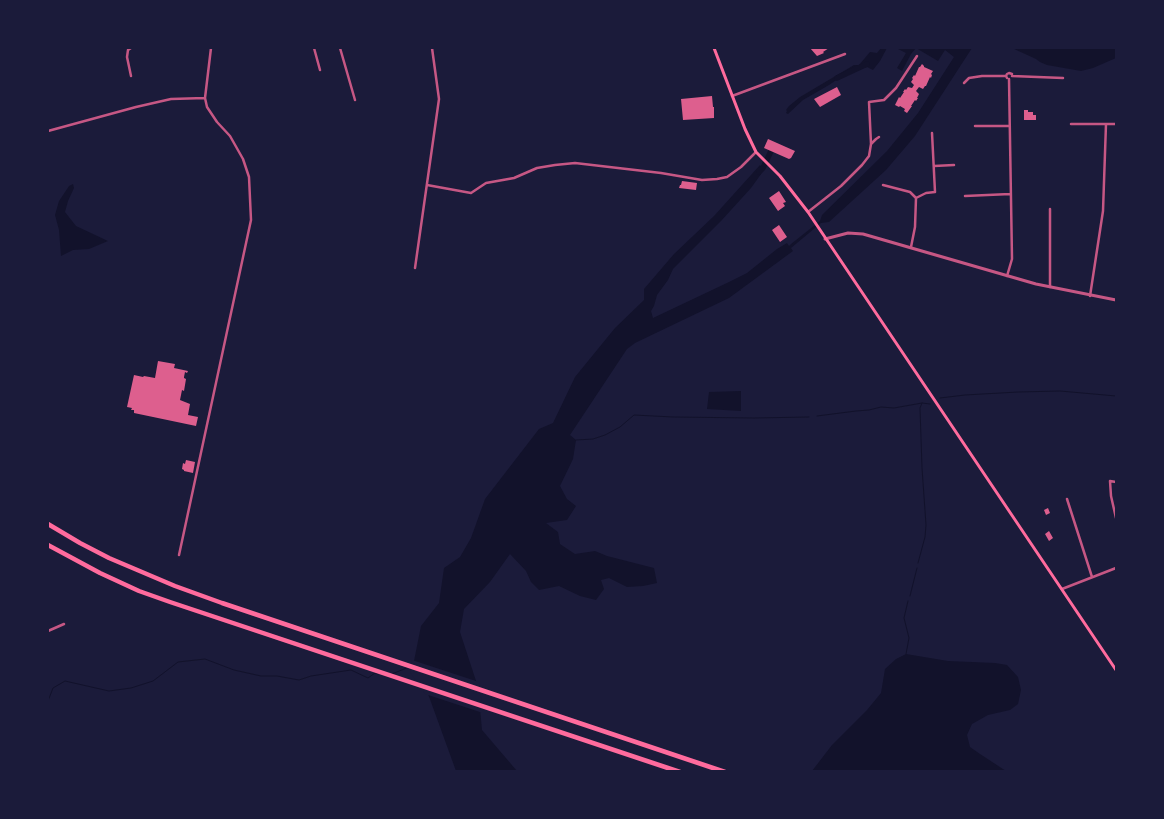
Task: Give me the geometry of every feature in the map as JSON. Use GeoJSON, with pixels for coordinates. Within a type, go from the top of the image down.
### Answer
{"type":"FeatureCollection","features":[{"type":"Feature","properties":{"kind":"highway"},"geometry":{"type":"LineString","coordinates":[[48,524],[88,547],[138,571],[222,603],[725,772]]}},
{"type":"Feature","properties":{"kind":"highway"},"geometry":{"type":"LineString","coordinates":[[48,544],[100,573],[139,591],[179,606],[680,772]]}},
{"type":"Feature","properties":{"kind":"main road"},"geometry":{"type":"LineString","coordinates":[[714,48],[756,152],[780,176],[809,214],[1116,670]]}},
{"type":"Feature","properties":{"kind":"street"},"geometry":{"type":"LineString","coordinates":[[131,48],[128,50],[127,57],[131,76]]}},
{"type":"Feature","properties":{"kind":"street"},"geometry":{"type":"LineString","coordinates":[[179,554],[251,220],[249,177],[243,159],[230,136],[207,107],[205,98],[211,48]]}},
{"type":"Feature","properties":{"kind":"street"},"geometry":{"type":"LineString","coordinates":[[314,48],[320,70]]}},
{"type":"Feature","properties":{"kind":"street"},"geometry":{"type":"LineString","coordinates":[[340,48],[355,100]]}},
{"type":"Feature","properties":{"kind":"street"},"geometry":{"type":"LineString","coordinates":[[415,268],[439,98],[432,48]]}},
{"type":"Feature","properties":{"kind":"street"},"geometry":{"type":"LineString","coordinates":[[732,96],[845,54]]}},
{"type":"Feature","properties":{"kind":"street"},"geometry":{"type":"LineString","coordinates":[[809,214],[841,186],[869,156],[871,144],[869,102],[884,100],[896,88],[917,56]]}},
{"type":"Feature","properties":{"kind":"street"},"geometry":{"type":"LineString","coordinates":[[1007,276],[1012,259],[1007,74],[1009,73],[1012,76],[1063,78]]}},
{"type":"Feature","properties":{"kind":"street"},"geometry":{"type":"LineString","coordinates":[[964,83],[969,78],[982,76],[1011,79],[1012,76]]}},
{"type":"Feature","properties":{"kind":"street"},"geometry":{"type":"LineString","coordinates":[[48,131],[171,99],[205,98]]}},
{"type":"Feature","properties":{"kind":"street"},"geometry":{"type":"LineString","coordinates":[[1071,124],[1116,124]]}},
{"type":"Feature","properties":{"kind":"street"},"geometry":{"type":"LineString","coordinates":[[1090,296],[1103,210],[1106,124]]}},
{"type":"Feature","properties":{"kind":"street"},"geometry":{"type":"LineString","coordinates":[[975,126],[1009,126]]}},
{"type":"Feature","properties":{"kind":"street"},"geometry":{"type":"LineString","coordinates":[[916,198],[926,192],[935,192],[932,133]]}},
{"type":"Feature","properties":{"kind":"street"},"geometry":{"type":"LineString","coordinates":[[871,144],[879,137]]}},
{"type":"Feature","properties":{"kind":"street"},"geometry":{"type":"LineString","coordinates":[[427,185],[471,193],[486,184],[514,178],[537,168],[575,163],[702,180],[717,180],[727,177],[741,167],[756,152]]}},
{"type":"Feature","properties":{"kind":"street"},"geometry":{"type":"LineString","coordinates":[[934,166],[954,165]]}},
{"type":"Feature","properties":{"kind":"street"},"geometry":{"type":"LineString","coordinates":[[883,185],[910,192],[916,198],[915,227],[911,247]]}},
{"type":"Feature","properties":{"kind":"street"},"geometry":{"type":"LineString","coordinates":[[965,196],[1010,194]]}},
{"type":"Feature","properties":{"kind":"street"},"geometry":{"type":"LineString","coordinates":[[1050,208],[1050,288]]}},
{"type":"Feature","properties":{"kind":"street"},"geometry":{"type":"LineString","coordinates":[[825,239],[840,234],[858,233],[1050,288],[1116,300]]}},
{"type":"Feature","properties":{"kind":"street"},"geometry":{"type":"LineString","coordinates":[[1116,482],[1110,481],[1116,518]]}},
{"type":"Feature","properties":{"kind":"street"},"geometry":{"type":"LineString","coordinates":[[1067,499],[1092,577]]}},
{"type":"Feature","properties":{"kind":"street"},"geometry":{"type":"LineString","coordinates":[[1062,589],[1116,568]]}},
{"type":"Feature","properties":{"kind":"street"},"geometry":{"type":"LineString","coordinates":[[48,631],[64,624]]}},
{"type":"Feature","properties":{"kind":"shaded area"},"geometry":{"type":"Polygon","coordinates":[[[881,48],[887,48],[873,70],[867,67],[861,69],[860,66],[803,100],[788,114],[786,113],[789,106],[800,97],[854,65],[859,65],[870,52],[877,53],[881,48]]]}},
{"type":"Feature","properties":{"kind":"shaded area"},"geometry":{"type":"Polygon","coordinates":[[[899,48],[916,48],[902,71],[897,68],[906,53],[899,48]]]}},
{"type":"Feature","properties":{"kind":"shaded area"},"geometry":{"type":"Polygon","coordinates":[[[916,48],[972,48],[915,136],[886,170],[829,222],[821,223],[791,248],[793,251],[729,298],[635,343],[627,349],[570,435],[576,440],[573,459],[560,486],[567,499],[576,506],[567,520],[546,523],[558,532],[560,544],[575,554],[595,551],[654,568],[657,583],[627,587],[609,578],[601,580],[604,589],[596,600],[580,596],[559,586],[539,590],[531,582],[526,571],[510,554],[490,582],[464,609],[460,632],[478,687],[482,730],[517,771],[456,771],[427,691],[412,671],[421,626],[439,603],[444,568],[460,557],[471,538],[485,499],[539,429],[553,423],[575,377],[615,328],[644,300],[644,289],[674,254],[714,216],[760,165],[764,170],[751,188],[673,269],[668,280],[657,295],[651,311],[653,318],[747,273],[777,249],[787,243],[789,246],[820,221],[822,215],[887,151],[918,113],[954,57],[945,50],[938,61],[916,48]]]}},
{"type":"Feature","properties":{"kind":"shaded area"},"geometry":{"type":"Polygon","coordinates":[[[1012,48],[1116,48],[1116,58],[1081,71],[1047,65],[1012,48]]]}},
{"type":"Feature","properties":{"kind":"shaded area"},"geometry":{"type":"Polygon","coordinates":[[[73,184],[74,188],[65,212],[76,226],[108,241],[89,249],[73,250],[61,256],[59,230],[55,215],[59,201],[69,186],[73,184]]]}},
{"type":"Feature","properties":{"kind":"shaded area"},"geometry":{"type":"Polygon","coordinates":[[[741,391],[741,411],[707,409],[709,392],[741,391]]]}},
{"type":"Feature","properties":{"kind":"shaded area"},"geometry":{"type":"Polygon","coordinates":[[[906,654],[948,661],[1007,665],[1018,677],[1021,690],[1018,704],[1010,710],[988,715],[972,724],[967,735],[970,747],[1006,771],[812,771],[832,745],[881,693],[885,669],[896,659],[906,654]]]}},
{"type":"Feature","properties":{"kind":"pier"},"geometry":{"type":"Polygon","coordinates":[[[412,660],[479,682],[483,713],[425,694],[410,672],[412,660]]]}},
{"type":"Feature","properties":{"kind":"building"},"geometry":{"type":"Polygon","coordinates":[[[810,48],[829,48],[817,56],[810,48]]]}},
{"type":"Feature","properties":{"kind":"building"},"geometry":{"type":"Polygon","coordinates":[[[922,64],[933,71],[932,75],[923,89],[919,87],[916,91],[919,94],[918,98],[907,113],[904,111],[905,109],[895,105],[905,89],[908,87],[912,88],[914,85],[911,82],[912,78],[922,64]]]}},
{"type":"Feature","properties":{"kind":"building"},"geometry":{"type":"Polygon","coordinates":[[[837,87],[841,95],[820,107],[814,99],[837,87]]]}},
{"type":"Feature","properties":{"kind":"building"},"geometry":{"type":"Polygon","coordinates":[[[712,96],[714,118],[683,120],[681,99],[712,96]]]}},
{"type":"Feature","properties":{"kind":"building"},"geometry":{"type":"Polygon","coordinates":[[[1024,110],[1033,112],[1033,115],[1036,115],[1036,120],[1024,120],[1024,110]]]}},
{"type":"Feature","properties":{"kind":"building"},"geometry":{"type":"Polygon","coordinates":[[[768,139],[795,151],[791,158],[789,159],[764,148],[768,139]]]}},
{"type":"Feature","properties":{"kind":"building"},"geometry":{"type":"Polygon","coordinates":[[[682,181],[697,183],[696,190],[679,188],[682,181]]]}},
{"type":"Feature","properties":{"kind":"building"},"geometry":{"type":"Polygon","coordinates":[[[779,191],[786,202],[783,203],[785,206],[778,211],[769,198],[779,191]]]}},
{"type":"Feature","properties":{"kind":"building"},"geometry":{"type":"Polygon","coordinates":[[[779,225],[787,237],[780,242],[772,230],[779,225]]]}},
{"type":"Feature","properties":{"kind":"building"},"geometry":{"type":"Polygon","coordinates":[[[158,361],[175,364],[174,368],[188,371],[187,373],[185,372],[184,391],[182,390],[180,400],[190,404],[188,415],[198,417],[196,426],[134,413],[134,410],[131,410],[132,408],[127,407],[134,375],[155,378],[158,361]]]}},
{"type":"Feature","properties":{"kind":"building"},"geometry":{"type":"Polygon","coordinates":[[[186,460],[195,462],[193,473],[182,469],[183,463],[185,464],[186,460]]]}},
{"type":"Feature","properties":{"kind":"building"},"geometry":{"type":"Polygon","coordinates":[[[1048,508],[1050,513],[1046,515],[1044,510],[1048,508]]]}},
{"type":"Feature","properties":{"kind":"building"},"geometry":{"type":"Polygon","coordinates":[[[1049,531],[1053,538],[1049,541],[1045,534],[1049,531]]]}},
{"type":"Feature","properties":{"kind":"waterway"},"geometry":{"type":"LineString","coordinates":[[837,78],[867,64]]}},
{"type":"Feature","properties":{"kind":"waterway"},"geometry":{"type":"LineString","coordinates":[[759,172],[771,151]]}},
{"type":"Feature","properties":{"kind":"waterway"},"geometry":{"type":"LineString","coordinates":[[940,398],[965,395],[1060,391],[1116,396]]}},
{"type":"Feature","properties":{"kind":"waterway"},"geometry":{"type":"LineString","coordinates":[[817,416],[881,407],[894,408],[922,403],[930,404]]}},
{"type":"Feature","properties":{"kind":"waterway"},"geometry":{"type":"LineString","coordinates":[[918,563],[926,525],[920,408],[922,403]]}},
{"type":"Feature","properties":{"kind":"waterway"},"geometry":{"type":"LineString","coordinates":[[576,440],[593,439],[605,435],[620,427],[634,415],[754,418],[809,417]]}},
{"type":"Feature","properties":{"kind":"waterway"},"geometry":{"type":"LineString","coordinates":[[910,596],[917,568]]}},
{"type":"Feature","properties":{"kind":"waterway"},"geometry":{"type":"LineString","coordinates":[[906,654],[909,638],[904,618],[908,601]]}},
{"type":"Feature","properties":{"kind":"waterway"},"geometry":{"type":"LineString","coordinates":[[48,701],[53,688],[65,681],[109,691],[131,688],[153,681],[178,662],[205,659],[234,670],[261,676],[277,676],[299,680],[311,676],[351,670],[368,678],[375,673],[378,674]]}},
{"type":"Feature","properties":{"kind":"waterway"},"geometry":{"type":"LineString","coordinates":[[392,674],[409,667]]}}]}
